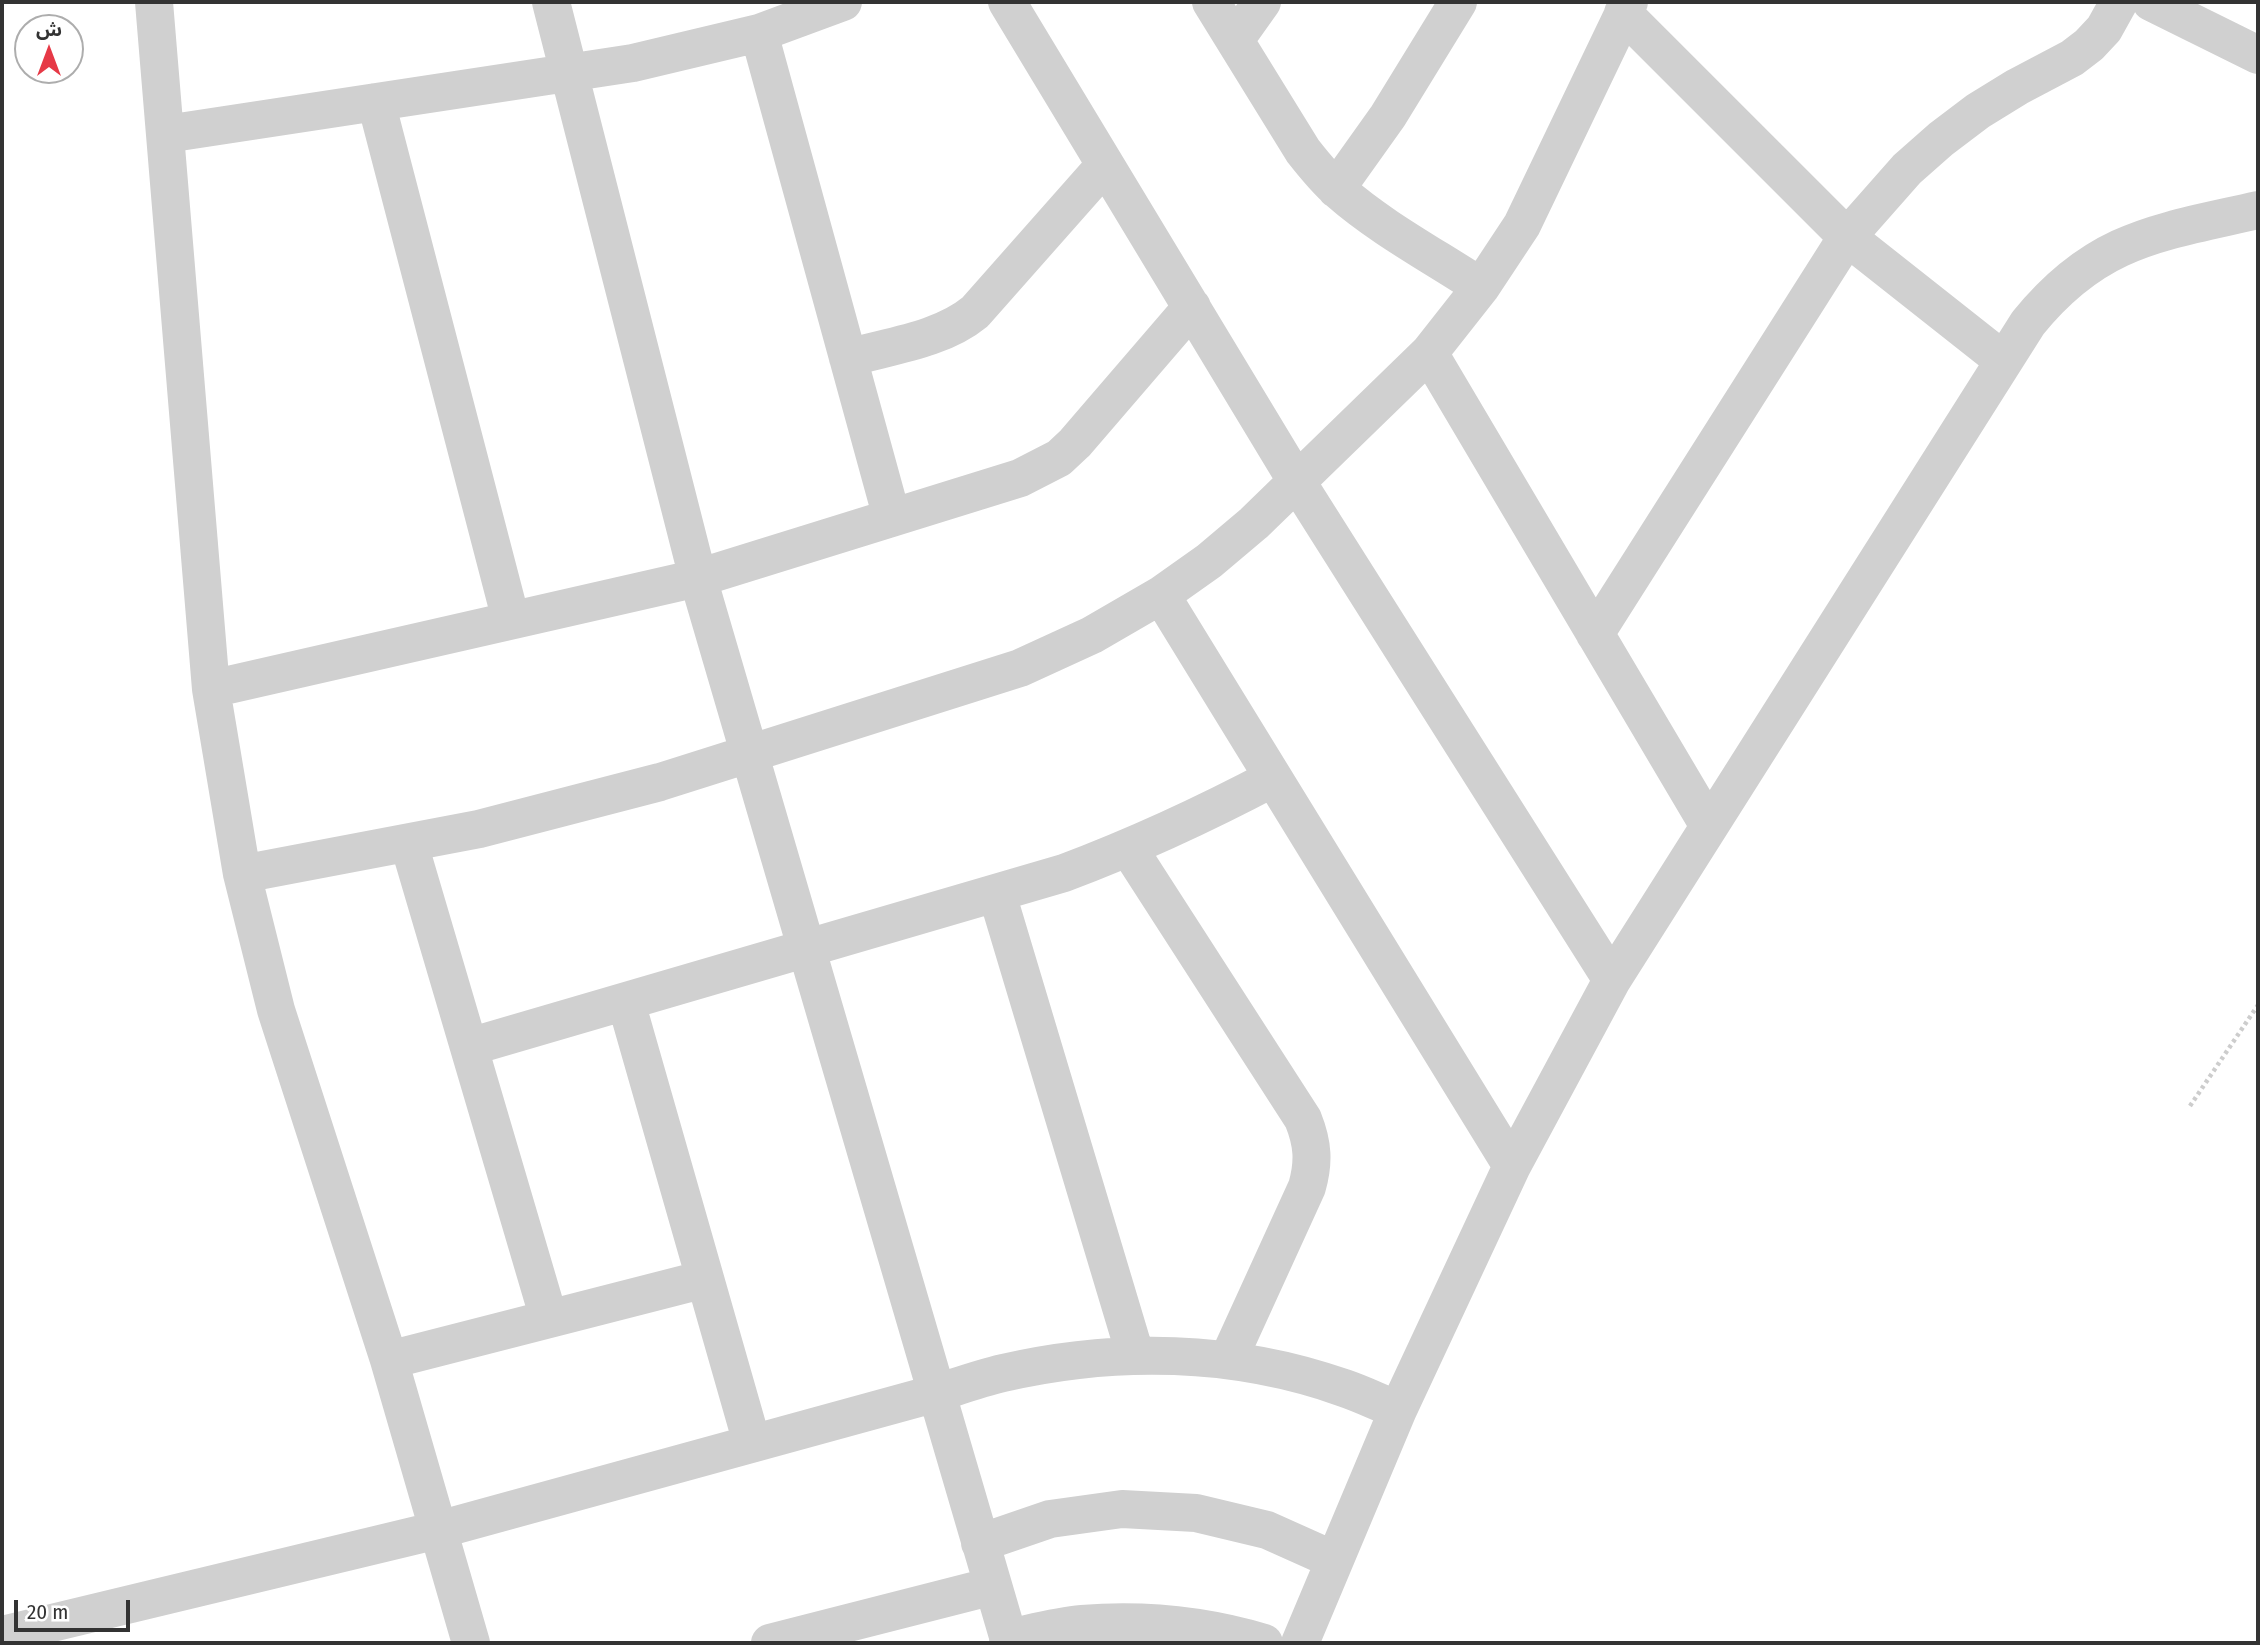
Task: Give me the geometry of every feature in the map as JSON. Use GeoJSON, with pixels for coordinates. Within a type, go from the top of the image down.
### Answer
{"type":"FeatureCollection","features":[{"type":"Feature","properties":{"kind":"street"},"geometry":{"type":"LineString","coordinates":[[154,2],[211,689],[242,874],[276,1010],[388,1360],[471,1643]]}},
{"type":"Feature","properties":{"kind":"street"},"geometry":{"type":"LineString","coordinates":[[551,2],[698,578],[1009,1641],[1080,1624],[1153,1621],[1226,1632],[1264,1643]]}},
{"type":"Feature","properties":{"kind":"street"},"geometry":{"type":"LineString","coordinates":[[166,134],[633,63],[759,33],[843,2]]}},
{"type":"Feature","properties":{"kind":"street"},"geometry":{"type":"LineString","coordinates":[[1007,2],[1297,482],[1612,980]]}},
{"type":"Feature","properties":{"kind":"street"},"geometry":{"type":"LineString","coordinates":[[1211,2],[1303,151],[1336,189],[1373,217],[1482,287]]}},
{"type":"Feature","properties":{"kind":"street"},"geometry":{"type":"LineString","coordinates":[[1235,40],[1262,2]]}},
{"type":"Feature","properties":{"kind":"street"},"geometry":{"type":"LineString","coordinates":[[1336,189],[1388,116],[1458,2]]}},
{"type":"Feature","properties":{"kind":"street"},"geometry":{"type":"LineString","coordinates":[[1595,634],[1847,237],[1907,169],[1941,139],[1978,111],[2072,58],[2089,45],[2104,29],[2119,2]]}},
{"type":"Feature","properties":{"kind":"street"},"geometry":{"type":"LineString","coordinates":[[2151,2],[2258,55]]}},
{"type":"Feature","properties":{"kind":"street"},"geometry":{"type":"LineString","coordinates":[[242,874],[409,844],[570,807],[749,754],[1020,668],[1092,635],[1161,595],[1236,538],[1297,482],[1429,353],[1482,287],[1522,225],[1626,8],[1847,237],[2004,361]]}},
{"type":"Feature","properties":{"kind":"street"},"geometry":{"type":"LineString","coordinates":[[759,33],[892,518]]}},
{"type":"Feature","properties":{"kind":"street"},"geometry":{"type":"LineString","coordinates":[[376,102],[511,620]]}},
{"type":"Feature","properties":{"kind":"street"},"geometry":{"type":"LineString","coordinates":[[848,358],[941,332],[965,320],[1105,165]]}},
{"type":"Feature","properties":{"kind":"street"},"geometry":{"type":"LineString","coordinates":[[1300,1643],[1398,1410],[1512,1167],[1612,980],[2028,323],[2048,297],[2073,275],[2097,258],[2123,245],[2151,235],[2258,210]]}},
{"type":"Feature","properties":{"kind":"street"},"geometry":{"type":"LineString","coordinates":[[211,689],[698,578],[1020,478],[1059,458],[1075,443],[1192,307]]}},
{"type":"Feature","properties":{"kind":"street"},"geometry":{"type":"LineString","coordinates":[[1429,353],[1709,826]]}},
{"type":"Feature","properties":{"kind":"street"},"geometry":{"type":"LineString","coordinates":[[1161,595],[1512,1167]]}},
{"type":"Feature","properties":{"kind":"street"},"geometry":{"type":"LineString","coordinates":[[469,1047],[1064,873],[1129,849],[1273,778]]}},
{"type":"Feature","properties":{"kind":"street"},"geometry":{"type":"LineString","coordinates":[[409,844],[549,1319]]}},
{"type":"Feature","properties":{"kind":"street"},"geometry":{"type":"LineString","coordinates":[[1129,849],[1303,1119],[1310,1136],[1313,1153],[1307,1187],[1228,1360]]}},
{"type":"Feature","properties":{"kind":"street"},"geometry":{"type":"LineString","coordinates":[[997,894],[1135,1354]]}},
{"type":"Feature","properties":{"kind":"street"},"geometry":{"type":"LineString","coordinates":[[626,1002],[752,1443]]}},
{"type":"Feature","properties":{"kind":"street"},"geometry":{"type":"LineString","coordinates":[[388,1360],[705,1279]]}},
{"type":"Feature","properties":{"kind":"street"},"geometry":{"type":"LineString","coordinates":[[2,1635],[438,1530],[1001,1373],[1067,1360],[1135,1354],[1228,1360],[1286,1371],[1343,1388],[1398,1410]]}},
{"type":"Feature","properties":{"kind":"street"},"geometry":{"type":"LineString","coordinates":[[981,1543],[1050,1520],[1122,1509],[1196,1513],[1267,1530],[1334,1560]]}},
{"type":"Feature","properties":{"kind":"street"},"geometry":{"type":"LineString","coordinates":[[771,1643],[810,1638],[993,1586]]}},
{"type":"Feature","properties":{"kind":"path"},"geometry":{"type":"LineString","coordinates":[[2190,1106],[2258,1005]]}}]}
